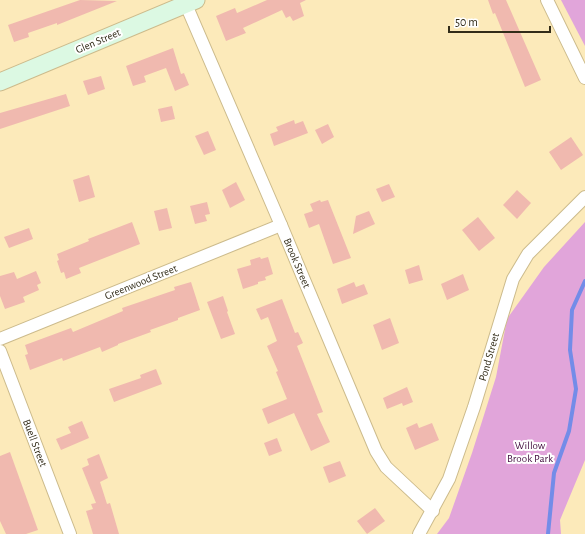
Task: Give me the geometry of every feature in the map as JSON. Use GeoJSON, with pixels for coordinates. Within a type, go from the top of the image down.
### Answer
{"type":"FeatureCollection","features":[{"type":"Feature","properties":{"kind":"street"},"geometry":{"type":"LineString","coordinates":[[547,0],[585,78]]}},
{"type":"Feature","properties":{"kind":"street","name":"Glen Street"},"geometry":{"type":"LineString","coordinates":[[0,82],[189,1]]}},
{"type":"Feature","properties":{"kind":"street","name":"Brook Street"},"geometry":{"type":"LineString","coordinates":[[189,1],[376,451],[386,467],[433,511]]}},
{"type":"Feature","properties":{"kind":"street","name":"Pond Street"},"geometry":{"type":"LineString","coordinates":[[419,534],[433,511],[449,479],[474,407],[513,279],[528,254],[585,197]]}},
{"type":"Feature","properties":{"kind":"street","name":"Greenwood Street"},"geometry":{"type":"LineString","coordinates":[[0,339],[282,225]]}},
{"type":"Feature","properties":{"kind":"street","name":"Buell Street"},"geometry":{"type":"LineString","coordinates":[[0,351],[70,534]]}},
{"type":"Feature","properties":{"kind":"green space"},"geometry":{"type":"Polygon","coordinates":[[[561,0],[585,0],[585,46],[561,0]]]}},
{"type":"Feature","properties":{"kind":"green space","name":"Willow Brook Park"},"geometry":{"type":"Polygon","coordinates":[[[585,222],[585,460],[560,520],[561,534],[437,534],[449,518],[472,453],[496,377],[507,319],[544,267],[585,222]]]}},
{"type":"Feature","properties":{"kind":"building"},"geometry":{"type":"Polygon","coordinates":[[[80,0],[117,1],[57,25],[57,23],[28,33],[29,37],[14,42],[8,25],[80,0]]]}},
{"type":"Feature","properties":{"kind":"building"},"geometry":{"type":"Polygon","coordinates":[[[267,0],[306,0],[300,3],[304,16],[293,21],[290,16],[286,18],[282,10],[243,28],[246,33],[226,41],[216,16],[235,8],[237,13],[267,0]]]}},
{"type":"Feature","properties":{"kind":"building"},"geometry":{"type":"Polygon","coordinates":[[[488,0],[506,0],[541,80],[525,87],[495,13],[493,14],[488,0]]]}},
{"type":"Feature","properties":{"kind":"building"},"geometry":{"type":"Polygon","coordinates":[[[173,48],[181,74],[184,73],[189,85],[175,91],[166,68],[144,76],[146,82],[133,86],[126,66],[173,48]]]}},
{"type":"Feature","properties":{"kind":"building"},"geometry":{"type":"Polygon","coordinates":[[[101,76],[105,89],[88,95],[83,81],[101,76]]]}},
{"type":"Feature","properties":{"kind":"building"},"geometry":{"type":"Polygon","coordinates":[[[66,94],[70,106],[0,129],[0,113],[66,94]]]}},
{"type":"Feature","properties":{"kind":"building"},"geometry":{"type":"Polygon","coordinates":[[[172,106],[175,119],[161,122],[158,109],[172,106]]]}},
{"type":"Feature","properties":{"kind":"building"},"geometry":{"type":"Polygon","coordinates":[[[294,120],[295,124],[303,121],[308,133],[274,146],[270,134],[278,131],[276,127],[294,120]]]}},
{"type":"Feature","properties":{"kind":"building"},"geometry":{"type":"Polygon","coordinates":[[[328,124],[334,137],[322,144],[315,130],[328,124]]]}},
{"type":"Feature","properties":{"kind":"building"},"geometry":{"type":"Polygon","coordinates":[[[208,131],[216,150],[204,155],[195,136],[208,131]]]}},
{"type":"Feature","properties":{"kind":"building"},"geometry":{"type":"Polygon","coordinates":[[[571,137],[583,155],[561,170],[549,152],[571,137]]]}},
{"type":"Feature","properties":{"kind":"building"},"geometry":{"type":"Polygon","coordinates":[[[89,175],[95,197],[79,202],[73,180],[89,175]]]}},
{"type":"Feature","properties":{"kind":"building"},"geometry":{"type":"Polygon","coordinates":[[[236,182],[245,200],[230,208],[222,190],[236,182]]]}},
{"type":"Feature","properties":{"kind":"building"},"geometry":{"type":"Polygon","coordinates":[[[389,184],[395,197],[382,202],[376,189],[389,184]]]}},
{"type":"Feature","properties":{"kind":"building"},"geometry":{"type":"Polygon","coordinates":[[[517,190],[531,203],[517,219],[503,205],[517,190]]]}},
{"type":"Feature","properties":{"kind":"building"},"geometry":{"type":"Polygon","coordinates":[[[320,200],[321,202],[328,200],[351,258],[333,264],[319,224],[309,228],[304,214],[313,211],[310,204],[320,200]]]}},
{"type":"Feature","properties":{"kind":"building"},"geometry":{"type":"Polygon","coordinates":[[[207,202],[210,214],[205,215],[207,221],[195,224],[190,206],[207,202]]]}},
{"type":"Feature","properties":{"kind":"building"},"geometry":{"type":"Polygon","coordinates":[[[167,208],[172,228],[159,231],[154,211],[167,208]]]}},
{"type":"Feature","properties":{"kind":"building"},"geometry":{"type":"Polygon","coordinates":[[[369,211],[375,224],[353,234],[356,216],[369,211]]]}},
{"type":"Feature","properties":{"kind":"building"},"geometry":{"type":"Polygon","coordinates":[[[478,217],[495,238],[479,251],[462,230],[478,217]]]}},
{"type":"Feature","properties":{"kind":"building"},"geometry":{"type":"Polygon","coordinates":[[[132,222],[140,244],[79,268],[81,273],[66,279],[64,272],[61,273],[57,261],[59,260],[57,254],[89,241],[88,239],[132,222]]]}},
{"type":"Feature","properties":{"kind":"building"},"geometry":{"type":"Polygon","coordinates":[[[29,228],[33,239],[9,248],[4,237],[29,228]]]}},
{"type":"Feature","properties":{"kind":"building"},"geometry":{"type":"Polygon","coordinates":[[[260,257],[261,259],[268,257],[273,274],[265,277],[266,280],[258,282],[258,284],[243,289],[237,269],[251,265],[250,260],[260,257]]]}},
{"type":"Feature","properties":{"kind":"building"},"geometry":{"type":"Polygon","coordinates":[[[419,265],[423,280],[409,284],[405,270],[419,265]]]}},
{"type":"Feature","properties":{"kind":"building"},"geometry":{"type":"Polygon","coordinates":[[[36,271],[41,283],[37,285],[39,290],[23,297],[25,302],[5,309],[0,296],[0,276],[14,272],[17,279],[36,271]]]}},
{"type":"Feature","properties":{"kind":"building"},"geometry":{"type":"Polygon","coordinates":[[[463,274],[469,290],[447,300],[441,284],[463,274]]]}},
{"type":"Feature","properties":{"kind":"building"},"geometry":{"type":"Polygon","coordinates":[[[191,282],[200,310],[150,330],[151,332],[118,344],[102,352],[100,347],[63,361],[62,358],[30,370],[25,355],[28,354],[25,345],[71,328],[73,332],[123,311],[122,308],[175,290],[174,287],[191,282]]]}},
{"type":"Feature","properties":{"kind":"building"},"geometry":{"type":"Polygon","coordinates":[[[354,282],[356,287],[364,284],[368,294],[342,304],[337,289],[354,282]]]}},
{"type":"Feature","properties":{"kind":"building"},"geometry":{"type":"Polygon","coordinates":[[[223,296],[235,334],[221,339],[207,302],[223,296]]]}},
{"type":"Feature","properties":{"kind":"building"},"geometry":{"type":"Polygon","coordinates":[[[282,299],[295,333],[298,332],[303,343],[297,346],[323,412],[317,414],[330,442],[311,451],[294,413],[268,424],[262,409],[287,399],[276,372],[278,371],[267,346],[277,341],[268,317],[261,320],[256,309],[282,299]]]}},
{"type":"Feature","properties":{"kind":"building"},"geometry":{"type":"Polygon","coordinates":[[[390,318],[399,343],[382,350],[373,325],[390,318]]]}},
{"type":"Feature","properties":{"kind":"building"},"geometry":{"type":"Polygon","coordinates":[[[156,369],[162,384],[114,402],[109,389],[141,378],[140,375],[156,369]]]}},
{"type":"Feature","properties":{"kind":"building"},"geometry":{"type":"Polygon","coordinates":[[[407,387],[413,402],[403,406],[402,403],[387,409],[383,398],[407,387]]]}},
{"type":"Feature","properties":{"kind":"building"},"geometry":{"type":"Polygon","coordinates":[[[82,421],[89,438],[61,450],[56,439],[71,433],[68,427],[82,421]]]}},
{"type":"Feature","properties":{"kind":"building"},"geometry":{"type":"Polygon","coordinates":[[[417,423],[419,428],[432,423],[439,440],[415,450],[406,428],[417,423]]]}},
{"type":"Feature","properties":{"kind":"building"},"geometry":{"type":"Polygon","coordinates":[[[277,438],[282,451],[269,456],[264,443],[277,438]]]}},
{"type":"Feature","properties":{"kind":"building"},"geometry":{"type":"Polygon","coordinates":[[[10,452],[38,530],[26,534],[6,534],[0,521],[0,456],[10,452]]]}},
{"type":"Feature","properties":{"kind":"building"},"geometry":{"type":"Polygon","coordinates":[[[99,454],[108,478],[100,482],[107,504],[110,503],[119,534],[93,534],[86,511],[93,509],[91,504],[96,503],[82,468],[89,465],[87,459],[99,454]]]}},
{"type":"Feature","properties":{"kind":"building"},"geometry":{"type":"Polygon","coordinates":[[[340,461],[346,476],[329,483],[323,467],[340,461]]]}},
{"type":"Feature","properties":{"kind":"building"},"geometry":{"type":"Polygon","coordinates":[[[375,508],[385,521],[367,534],[357,521],[375,508]]]}},
{"type":"Feature","properties":{"kind":"waterway"},"geometry":{"type":"LineString","coordinates":[[548,534],[554,473],[569,431],[576,389],[570,350],[572,310],[585,281]]}}]}
